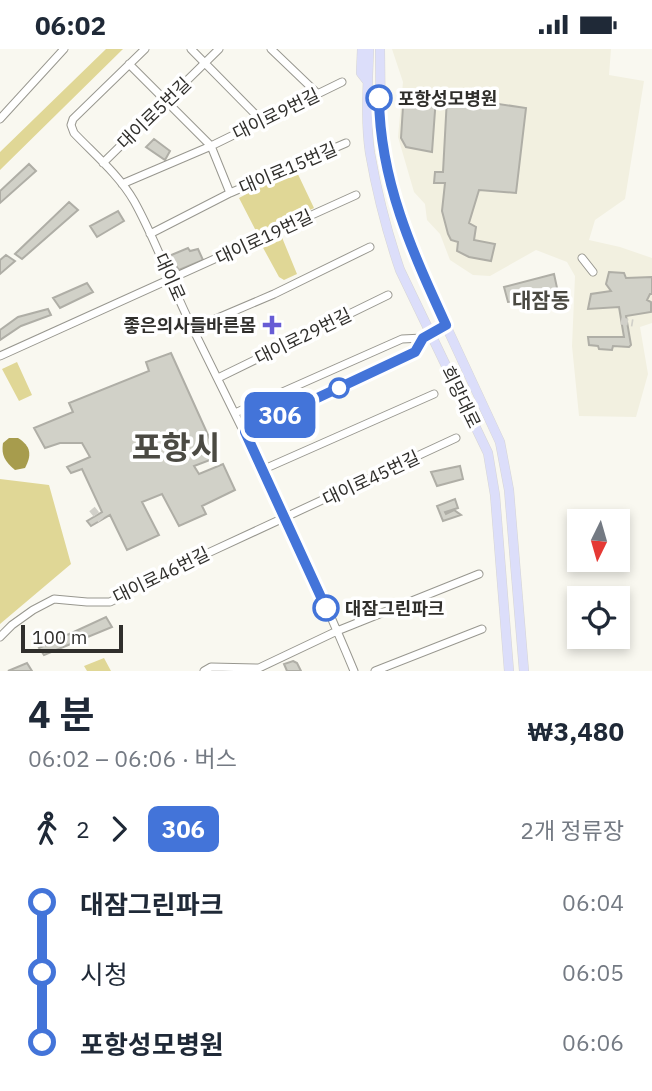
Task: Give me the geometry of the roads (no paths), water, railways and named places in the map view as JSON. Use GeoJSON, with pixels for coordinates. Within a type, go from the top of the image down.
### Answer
{"type":"FeatureCollection","features":[{"type":"Feature","properties":{"kind":"main road"},"geometry":{"type":"LineString","coordinates":[[362,49],[361,73],[368,82]]}},
{"type":"Feature","properties":{"kind":"main road","name":"희망대로"},"geometry":{"type":"LineString","coordinates":[[369,49],[369,140],[376,188],[400,270],[427,336],[488,453],[495,495],[509,671]]}},
{"type":"Feature","properties":{"kind":"main road","name":"희망대로"},"geometry":{"type":"LineString","coordinates":[[380,49],[381,144],[390,181],[416,261],[500,442],[509,490],[524,671]]}},
{"type":"Feature","properties":{"kind":"main road"},"geometry":{"type":"LineString","coordinates":[[379,83],[384,69],[385,49]]}},
{"type":"Feature","properties":{"kind":"street"},"geometry":{"type":"LineString","coordinates":[[0,119],[64,49]]}},
{"type":"Feature","properties":{"kind":"street"},"geometry":{"type":"LineString","coordinates":[[129,64],[145,49]]}},
{"type":"Feature","properties":{"kind":"street","name":"대이로5번길"},"geometry":{"type":"LineString","coordinates":[[191,49],[262,121]]}},
{"type":"Feature","properties":{"kind":"street","name":"대이로5번길"},"geometry":{"type":"LineString","coordinates":[[103,163],[219,49]]}},
{"type":"Feature","properties":{"kind":"street"},"geometry":{"type":"LineString","coordinates":[[271,49],[318,94]]}},
{"type":"Feature","properties":{"kind":"street","name":"대이로9번길"},"geometry":{"type":"LineString","coordinates":[[129,64],[211,146]]}},
{"type":"Feature","properties":{"kind":"street","name":"대이로"},"geometry":{"type":"LineString","coordinates":[[129,64],[73,119],[71,125],[74,133],[122,184],[133,200],[172,279],[192,328],[286,517],[354,671]]}},
{"type":"Feature","properties":{"kind":"street","name":"대이로9번길"},"geometry":{"type":"LineString","coordinates":[[122,184],[211,146],[342,82]]}},
{"type":"Feature","properties":{"kind":"street","name":"대이로15번길"},"geometry":{"type":"LineString","coordinates":[[150,234],[230,194],[346,143]]}},
{"type":"Feature","properties":{"kind":"street","name":"대이로15번길"},"geometry":{"type":"LineString","coordinates":[[211,146],[230,194]]}},
{"type":"Feature","properties":{"kind":"street","name":"대이로19번길"},"geometry":{"type":"LineString","coordinates":[[0,356],[356,195]]}},
{"type":"Feature","properties":{"kind":"street"},"geometry":{"type":"LineString","coordinates":[[192,328],[274,294],[370,247]]}},
{"type":"Feature","properties":{"kind":"street"},"geometry":{"type":"LineString","coordinates":[[582,258],[593,272]]}},
{"type":"Feature","properties":{"kind":"street","name":"대이로29번길"},"geometry":{"type":"LineString","coordinates":[[218,378],[388,295]]}},
{"type":"Feature","properties":{"kind":"street"},"geometry":{"type":"LineString","coordinates":[[245,432],[415,352],[427,336],[446,325]]}},
{"type":"Feature","properties":{"kind":"street"},"geometry":{"type":"LineString","coordinates":[[236,413],[402,339],[427,336]]}},
{"type":"Feature","properties":{"kind":"street"},"geometry":{"type":"LineString","coordinates":[[262,470],[434,394]]}},
{"type":"Feature","properties":{"kind":"street","name":"대이로45번길"},"geometry":{"type":"LineString","coordinates":[[286,517],[456,438]]}},
{"type":"Feature","properties":{"kind":"street","name":"대이로46번길"},"geometry":{"type":"LineString","coordinates":[[0,637],[24,616],[54,599],[86,603],[110,602],[286,517]]}},
{"type":"Feature","properties":{"kind":"street"},"geometry":{"type":"LineString","coordinates":[[204,671],[211,667],[259,668],[337,631],[479,574]]}},
{"type":"Feature","properties":{"kind":"street"},"geometry":{"type":"LineString","coordinates":[[375,671],[482,629]]}},
{"type":"Feature","properties":{"kind":"tunnel"},"geometry":{"type":"LineString","coordinates":[[621,321],[633,323]]}},
{"type":"Feature","properties":{"kind":"tunnel"},"geometry":{"type":"LineString","coordinates":[[92,509],[101,520]]}},
{"type":"Feature","properties":{"kind":"place","name":"포항성모병원"},"geometry":{"type":"Point","coordinates":[379,98]}},
{"type":"Feature","properties":{"kind":"place","name":"좋은의사들바른몸"},"geometry":{"type":"Point","coordinates":[272,325]}},
{"type":"Feature","properties":{"kind":"place","name":"대잠그린파크"},"geometry":{"type":"Point","coordinates":[326,608]}},
{"type":"Feature","properties":{"kind":"district","name":"대잠동"},"geometry":{"type":"Point","coordinates":[541,300]}},
{"type":"Feature","properties":{"kind":"district","name":"포항시"},"geometry":{"type":"Point","coordinates":[176,447]}}]}
